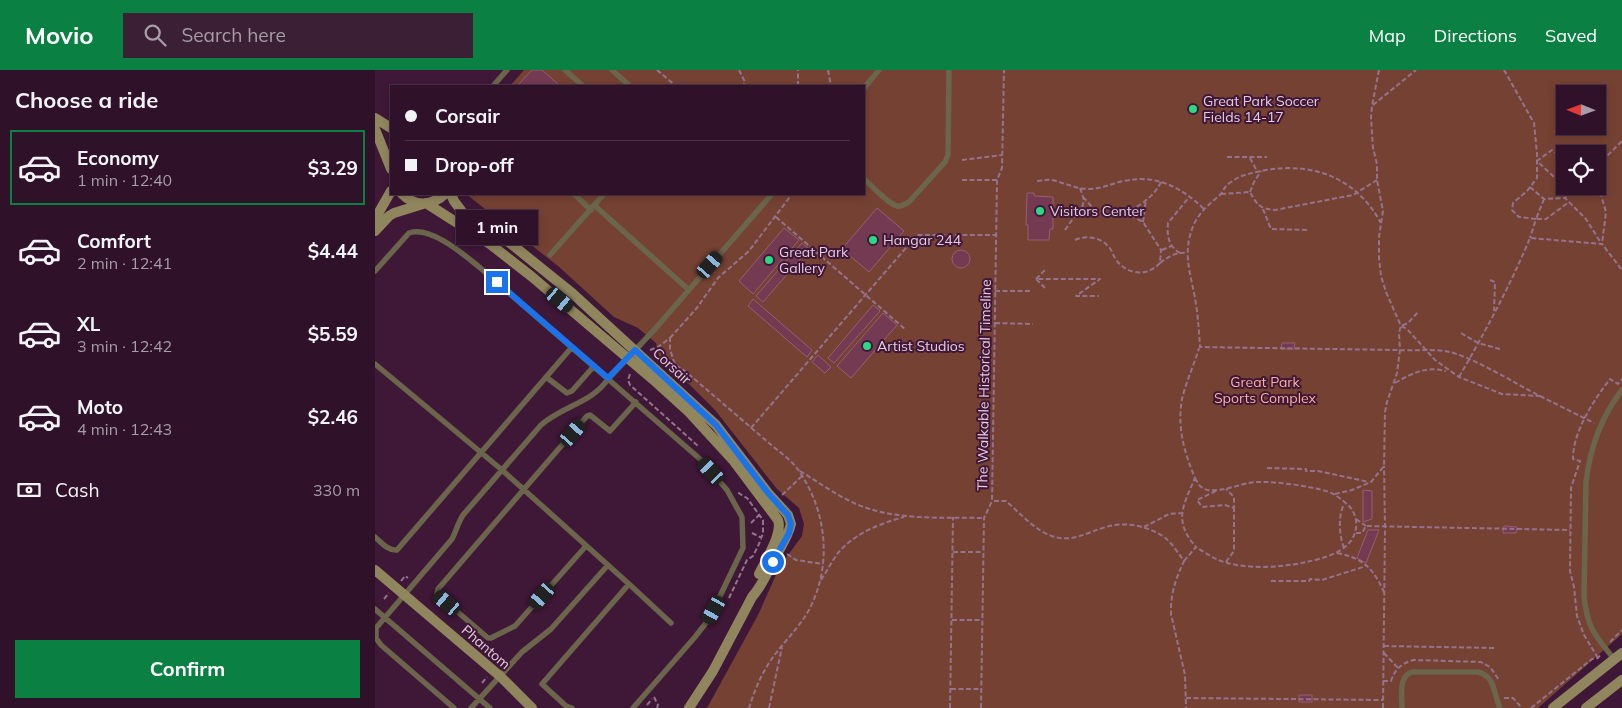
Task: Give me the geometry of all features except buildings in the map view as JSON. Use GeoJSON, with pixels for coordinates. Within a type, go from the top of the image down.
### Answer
{"type":"FeatureCollection","features":[{"type":"Feature","properties":{"kind":"street"},"geometry":{"type":"LineString","coordinates":[[375,118],[390,127]]}},
{"type":"Feature","properties":{"kind":"street"},"geometry":{"type":"LineString","coordinates":[[375,129],[390,166]]}},
{"type":"Feature","properties":{"kind":"street"},"geometry":{"type":"LineString","coordinates":[[375,219],[390,193]]}},
{"type":"Feature","properties":{"kind":"street","name":"Corsair"},"geometry":{"type":"LineString","coordinates":[[403,195],[410,200],[425,203],[490,244],[531,276],[628,358],[689,412],[712,436],[752,484],[780,525],[778,534],[753,585],[752,597]]}},
{"type":"Feature","properties":{"kind":"street"},"geometry":{"type":"LineString","coordinates":[[375,231],[394,213],[439,199],[444,195]]}},
{"type":"Feature","properties":{"kind":"street","name":"Corsair"},"geometry":{"type":"LineString","coordinates":[[452,195],[458,208],[469,219],[476,225],[491,231],[510,243],[572,294],[716,425],[768,493],[788,515],[791,524],[789,533],[760,588],[752,597],[713,671],[697,708]]}},
{"type":"Feature","properties":{"kind":"street","name":"Phantom"},"geometry":{"type":"LineString","coordinates":[[375,570],[501,677],[532,708]]}},
{"type":"Feature","properties":{"kind":"street"},"geometry":{"type":"LineString","coordinates":[[1553,708],[1618,656]]}},
{"type":"Feature","properties":{"kind":"street","name":"Corsair"},"geometry":{"type":"LineString","coordinates":[[689,708],[713,671]]}},
{"type":"Feature","properties":{"kind":"street"},"geometry":{"type":"LineString","coordinates":[[1586,708],[1622,680]]}},
{"type":"Feature","properties":{"kind":"lane"},"geometry":{"type":"LineString","coordinates":[[494,85],[507,70]]}},
{"type":"Feature","properties":{"kind":"lane"},"geometry":{"type":"LineString","coordinates":[[565,70],[582,85]]}},
{"type":"Feature","properties":{"kind":"lane"},"geometry":{"type":"LineString","coordinates":[[612,70],[629,85]]}},
{"type":"Feature","properties":{"kind":"lane"},"geometry":{"type":"LineString","coordinates":[[865,87],[879,70]]}},
{"type":"Feature","properties":{"kind":"lane"},"geometry":{"type":"LineString","coordinates":[[865,180],[890,202],[897,206],[904,205],[909,202],[945,162],[948,155],[949,70]]}},
{"type":"Feature","properties":{"kind":"lane"},"geometry":{"type":"LineString","coordinates":[[575,195],[689,290]]}},
{"type":"Feature","properties":{"kind":"lane"},"geometry":{"type":"LineString","coordinates":[[550,255],[603,195]]}},
{"type":"Feature","properties":{"kind":"lane"},"geometry":{"type":"LineString","coordinates":[[454,708],[381,645],[376,638],[375,628],[452,539],[457,530],[458,522],[548,419],[593,395],[602,387],[771,195]]}},
{"type":"Feature","properties":{"kind":"lane"},"geometry":{"type":"LineString","coordinates":[[375,271],[409,233],[415,231],[427,234],[464,255],[700,459],[736,505],[742,517],[743,548],[709,619],[633,708]]}},
{"type":"Feature","properties":{"kind":"lane"},"geometry":{"type":"LineString","coordinates":[[375,537],[389,549],[397,550],[572,347]]}},
{"type":"Feature","properties":{"kind":"lane"},"geometry":{"type":"LineString","coordinates":[[375,364],[502,470],[671,623]]}},
{"type":"Feature","properties":{"kind":"lane"},"geometry":{"type":"LineString","coordinates":[[546,377],[567,392],[572,391],[594,366]]}},
{"type":"Feature","properties":{"kind":"lane"},"geometry":{"type":"LineString","coordinates":[[1618,656],[1596,638],[1590,626],[1584,597],[1588,464],[1600,426],[1622,390]]}},
{"type":"Feature","properties":{"kind":"lane"},"geometry":{"type":"LineString","coordinates":[[586,546],[515,626],[491,638],[488,638],[437,593],[438,589],[587,416],[590,415],[610,432],[636,402]]}},
{"type":"Feature","properties":{"kind":"lane"},"geometry":{"type":"LineString","coordinates":[[471,708],[522,652],[551,630],[608,565]]}},
{"type":"Feature","properties":{"kind":"lane"},"geometry":{"type":"LineString","coordinates":[[572,708],[566,706],[541,684],[629,584]]}},
{"type":"Feature","properties":{"kind":"lane"},"geometry":{"type":"LineString","coordinates":[[375,609],[490,708]]}},
{"type":"Feature","properties":{"kind":"lane"},"geometry":{"type":"LineString","coordinates":[[1402,708],[1403,680],[1407,674],[1412,672],[1478,672],[1484,674],[1493,682],[1500,708]]}},
{"type":"Feature","properties":{"kind":"path"},"geometry":{"type":"LineString","coordinates":[[657,70],[675,85]]}},
{"type":"Feature","properties":{"kind":"path"},"geometry":{"type":"LineString","coordinates":[[739,70],[745,82],[744,85]]}},
{"type":"Feature","properties":{"kind":"path"},"geometry":{"type":"LineString","coordinates":[[798,70],[798,85]]}},
{"type":"Feature","properties":{"kind":"path"},"geometry":{"type":"LineString","coordinates":[[828,70],[831,85]]}},
{"type":"Feature","properties":{"kind":"path","name":"The Walkable Historical Timeline"},"geometry":{"type":"LineString","coordinates":[[981,708],[984,518],[993,501],[997,180],[1002,168],[1004,70]]}},
{"type":"Feature","properties":{"kind":"path"},"geometry":{"type":"LineString","coordinates":[[1379,70],[1372,106],[1373,148],[1383,211],[1378,246],[1381,276],[1401,326],[1407,329],[1425,351],[1459,377],[1502,394],[1540,396]]}},
{"type":"Feature","properties":{"kind":"path"},"geometry":{"type":"LineString","coordinates":[[1372,106],[1416,70]]}},
{"type":"Feature","properties":{"kind":"path"},"geometry":{"type":"LineString","coordinates":[[1504,70],[1534,124],[1537,161],[1537,178],[1513,203],[1512,210],[1519,217],[1545,219],[1569,202]]}},
{"type":"Feature","properties":{"kind":"path"},"geometry":{"type":"LineString","coordinates":[[1606,157],[1622,141]]}},
{"type":"Feature","properties":{"kind":"path"},"geometry":{"type":"LineString","coordinates":[[1537,161],[1551,150],[1556,153]]}},
{"type":"Feature","properties":{"kind":"path"},"geometry":{"type":"LineString","coordinates":[[963,160],[1002,155]]}},
{"type":"Feature","properties":{"kind":"path"},"geometry":{"type":"LineString","coordinates":[[1227,157],[1267,157]]}},
{"type":"Feature","properties":{"kind":"path"},"geometry":{"type":"LineString","coordinates":[[1249,157],[1257,171]]}},
{"type":"Feature","properties":{"kind":"path"},"geometry":{"type":"LineString","coordinates":[[1537,161],[1556,179]]}},
{"type":"Feature","properties":{"kind":"path"},"geometry":{"type":"LineString","coordinates":[[1381,223],[1375,212],[1358,193],[1335,178],[1313,170],[1284,168],[1257,171],[1224,186],[1221,194],[1204,209],[1194,224],[1187,254],[1199,324],[1200,347],[1182,398],[1180,422],[1181,440],[1195,478],[1198,485],[1206,490],[1226,489],[1256,482],[1278,482],[1335,494],[1353,490],[1370,482],[1384,466]]}},
{"type":"Feature","properties":{"kind":"path"},"geometry":{"type":"LineString","coordinates":[[1261,171],[1250,192],[1255,202],[1263,208],[1271,229],[1309,230]]}},
{"type":"Feature","properties":{"kind":"path"},"geometry":{"type":"LineString","coordinates":[[1037,181],[1053,180],[1080,188],[1100,188],[1124,180],[1136,179],[1161,182],[1176,187],[1204,209]]}},
{"type":"Feature","properties":{"kind":"path"},"geometry":{"type":"LineString","coordinates":[[962,180],[997,180]]}},
{"type":"Feature","properties":{"kind":"path"},"geometry":{"type":"LineString","coordinates":[[1263,208],[1285,208],[1347,197],[1358,193],[1377,180]]}},
{"type":"Feature","properties":{"kind":"path"},"geometry":{"type":"LineString","coordinates":[[1065,230],[1074,218],[1084,210],[1094,209],[1110,213],[1124,212],[1136,207],[1147,199],[1161,182]]}},
{"type":"Feature","properties":{"kind":"path"},"geometry":{"type":"LineString","coordinates":[[1530,187],[1544,199],[1565,198],[1569,195]]}},
{"type":"Feature","properties":{"kind":"path"},"geometry":{"type":"LineString","coordinates":[[1080,188],[1083,197],[1094,209]]}},
{"type":"Feature","properties":{"kind":"path"},"geometry":{"type":"LineString","coordinates":[[1221,194],[1250,192]]}},
{"type":"Feature","properties":{"kind":"path"},"geometry":{"type":"LineString","coordinates":[[650,350],[658,347],[670,338],[697,309],[718,278],[749,251],[791,195]]}},
{"type":"Feature","properties":{"kind":"path"},"geometry":{"type":"LineString","coordinates":[[1601,195],[1606,212],[1602,244]]}},
{"type":"Feature","properties":{"kind":"path"},"geometry":{"type":"LineString","coordinates":[[1180,253],[1171,246],[1168,238],[1168,223],[1189,196]]}},
{"type":"Feature","properties":{"kind":"path"},"geometry":{"type":"LineString","coordinates":[[1081,212],[1083,197]]}},
{"type":"Feature","properties":{"kind":"path"},"geometry":{"type":"LineString","coordinates":[[1565,198],[1586,219],[1622,270]]}},
{"type":"Feature","properties":{"kind":"path"},"geometry":{"type":"LineString","coordinates":[[1143,222],[1147,199]]}},
{"type":"Feature","properties":{"kind":"path"},"geometry":{"type":"LineString","coordinates":[[1459,377],[1518,268],[1531,238],[1544,199]]}},
{"type":"Feature","properties":{"kind":"path"},"geometry":{"type":"LineString","coordinates":[[1124,212],[1143,222],[1161,250],[1160,263]]}},
{"type":"Feature","properties":{"kind":"path"},"geometry":{"type":"LineString","coordinates":[[776,217],[906,330]]}},
{"type":"Feature","properties":{"kind":"path"},"geometry":{"type":"LineString","coordinates":[[751,428],[917,235],[996,235]]}},
{"type":"Feature","properties":{"kind":"path"},"geometry":{"type":"LineString","coordinates":[[1075,240],[1090,237],[1102,241],[1120,264],[1137,273],[1151,271],[1171,256],[1180,253],[1187,254]]}},
{"type":"Feature","properties":{"kind":"path"},"geometry":{"type":"LineString","coordinates":[[1531,238],[1602,244]]}},
{"type":"Feature","properties":{"kind":"path"},"geometry":{"type":"LineString","coordinates":[[1161,250],[1171,246]]}},
{"type":"Feature","properties":{"kind":"path"},"geometry":{"type":"LineString","coordinates":[[1036,279],[1045,270]]}},
{"type":"Feature","properties":{"kind":"path"},"geometry":{"type":"LineString","coordinates":[[1036,279],[1045,288]]}},
{"type":"Feature","properties":{"kind":"path"},"geometry":{"type":"LineString","coordinates":[[1036,279],[1100,279],[1076,296],[1099,296]]}},
{"type":"Feature","properties":{"kind":"path"},"geometry":{"type":"LineString","coordinates":[[1490,280],[1495,282],[1494,313]]}},
{"type":"Feature","properties":{"kind":"path"},"geometry":{"type":"LineString","coordinates":[[995,291],[1030,291]]}},
{"type":"Feature","properties":{"kind":"path"},"geometry":{"type":"LineString","coordinates":[[1383,708],[1385,412],[1395,383],[1400,350],[1399,333],[1401,326],[1407,323],[1419,311]]}},
{"type":"Feature","properties":{"kind":"path"},"geometry":{"type":"LineString","coordinates":[[995,323],[1033,324]]}},
{"type":"Feature","properties":{"kind":"path"},"geometry":{"type":"LineString","coordinates":[[1461,333],[1478,343],[1500,349]]}},
{"type":"Feature","properties":{"kind":"path"},"geometry":{"type":"LineString","coordinates":[[670,338],[670,349],[677,368],[685,371],[798,470],[855,504],[906,516],[984,518]]}},
{"type":"Feature","properties":{"kind":"path"},"geometry":{"type":"LineString","coordinates":[[1200,347],[1446,351],[1469,360],[1600,426]]}},
{"type":"Feature","properties":{"kind":"path"},"geometry":{"type":"LineString","coordinates":[[1395,383],[1424,369],[1449,371]]}},
{"type":"Feature","properties":{"kind":"path"},"geometry":{"type":"LineString","coordinates":[[630,374],[628,380],[630,384],[703,452]]}},
{"type":"Feature","properties":{"kind":"path"},"geometry":{"type":"LineString","coordinates":[[1267,468],[1306,469],[1306,471],[1318,471],[1370,482]]}},
{"type":"Feature","properties":{"kind":"path"},"geometry":{"type":"LineString","coordinates":[[749,708],[755,689],[765,670],[782,645],[800,624],[815,596],[820,581],[824,546],[818,512],[815,502],[798,470]]}},
{"type":"Feature","properties":{"kind":"path"},"geometry":{"type":"LineString","coordinates":[[782,496],[802,476]]}},
{"type":"Feature","properties":{"kind":"path"},"geometry":{"type":"LineString","coordinates":[[1195,478],[1182,510],[1181,525],[1187,537],[1196,547],[1216,559],[1226,562],[1273,567],[1309,561],[1337,553],[1349,544],[1355,533],[1356,519]]}},
{"type":"Feature","properties":{"kind":"path"},"geometry":{"type":"LineString","coordinates":[[725,604],[747,560],[753,556],[762,537],[764,526],[760,514],[747,498],[736,489]]}},
{"type":"Feature","properties":{"kind":"path"},"geometry":{"type":"LineString","coordinates":[[1226,489],[1234,497],[1234,550],[1226,562]]}},
{"type":"Feature","properties":{"kind":"path"},"geometry":{"type":"LineString","coordinates":[[1218,490],[1197,500],[1202,507],[1225,505],[1234,508]]}},
{"type":"Feature","properties":{"kind":"path"},"geometry":{"type":"LineString","coordinates":[[1335,494],[1350,508],[1356,519],[1366,526],[1570,530]]}},
{"type":"Feature","properties":{"kind":"path"},"geometry":{"type":"LineString","coordinates":[[993,501],[1006,501],[1043,532],[1060,538],[1074,539],[1107,526],[1121,524],[1144,527],[1164,537],[1184,561]]}},
{"type":"Feature","properties":{"kind":"path"},"geometry":{"type":"LineString","coordinates":[[1343,548],[1341,542],[1341,511],[1344,503]]}},
{"type":"Feature","properties":{"kind":"path"},"geometry":{"type":"LineString","coordinates":[[1144,527],[1169,514],[1183,513]]}},
{"type":"Feature","properties":{"kind":"path"},"geometry":{"type":"LineString","coordinates":[[751,523],[760,514]]}},
{"type":"Feature","properties":{"kind":"path"},"geometry":{"type":"LineString","coordinates":[[820,581],[837,554],[856,537],[877,526],[906,516]]}},
{"type":"Feature","properties":{"kind":"path"},"geometry":{"type":"LineString","coordinates":[[950,708],[953,517]]}},
{"type":"Feature","properties":{"kind":"path"},"geometry":{"type":"LineString","coordinates":[[1355,533],[1361,533],[1366,526]]}},
{"type":"Feature","properties":{"kind":"path"},"geometry":{"type":"LineString","coordinates":[[751,533],[767,540]]}},
{"type":"Feature","properties":{"kind":"path"},"geometry":{"type":"LineString","coordinates":[[1186,708],[1184,669],[1172,619],[1171,605],[1174,585],[1184,561],[1196,547]]}},
{"type":"Feature","properties":{"kind":"path"},"geometry":{"type":"LineString","coordinates":[[953,552],[983,552]]}},
{"type":"Feature","properties":{"kind":"path"},"geometry":{"type":"LineString","coordinates":[[787,553],[796,560],[823,564]]}},
{"type":"Feature","properties":{"kind":"path"},"geometry":{"type":"LineString","coordinates":[[1337,553],[1349,555],[1366,564],[1374,572],[1385,592]]}},
{"type":"Feature","properties":{"kind":"path"},"geometry":{"type":"LineString","coordinates":[[1271,580],[1322,580],[1363,567],[1366,564]]}},
{"type":"Feature","properties":{"kind":"path"},"geometry":{"type":"LineString","coordinates":[[952,620],[982,620]]}},
{"type":"Feature","properties":{"kind":"path"},"geometry":{"type":"LineString","coordinates":[[1611,641],[1622,630]]}},
{"type":"Feature","properties":{"kind":"path"},"geometry":{"type":"LineString","coordinates":[[769,708],[782,645]]}},
{"type":"Feature","properties":{"kind":"path"},"geometry":{"type":"LineString","coordinates":[[1384,646],[1495,648]]}},
{"type":"Feature","properties":{"kind":"path"},"geometry":{"type":"LineString","coordinates":[[1384,653],[1398,668]]}},
{"type":"Feature","properties":{"kind":"path"},"geometry":{"type":"LineString","coordinates":[[1531,708],[1592,659],[1598,658]]}},
{"type":"Feature","properties":{"kind":"path"},"geometry":{"type":"LineString","coordinates":[[951,689],[981,689]]}},
{"type":"Feature","properties":{"kind":"path"},"geometry":{"type":"LineString","coordinates":[[647,705],[654,697],[657,701],[657,708]]}},
{"type":"Feature","properties":{"kind":"path"},"geometry":{"type":"LineString","coordinates":[[1186,698],[1383,700]]}},
{"type":"Feature","properties":{"kind":"green space","name":"Great Park Sports Complex"},"geometry":{"type":"Polygon","coordinates":[[[524,70],[1622,70],[1622,634],[1538,708],[707,708],[758,615],[780,566],[802,536],[804,524],[799,508],[777,489],[715,410],[684,379],[660,360],[656,343],[638,328],[614,317],[558,266],[467,195],[865,195],[865,85],[511,85],[524,70]]]}},
{"type":"Feature","properties":{"kind":"place","name":"Great Park Soccer Fields 14-17"},"geometry":{"type":"Point","coordinates":[1193,109]}},
{"type":"Feature","properties":{"kind":"place","name":"Visitors Center"},"geometry":{"type":"Point","coordinates":[1040,211]}},
{"type":"Feature","properties":{"kind":"place","name":"Hangar 244"},"geometry":{"type":"Point","coordinates":[873,240]}},
{"type":"Feature","properties":{"kind":"place","name":"Great Park Gallery"},"geometry":{"type":"Point","coordinates":[769,260]}},
{"type":"Feature","properties":{"kind":"place","name":"Artist Studios"},"geometry":{"type":"Point","coordinates":[867,346]}},
{"type":"Feature","properties":{"kind":"route"},"geometry":{"type":"LineString","coordinates":[[497,282],[608,378],[635,350],[716,425],[768,493],[788,515],[791,524],[789,533],[773,562]]}}]}
